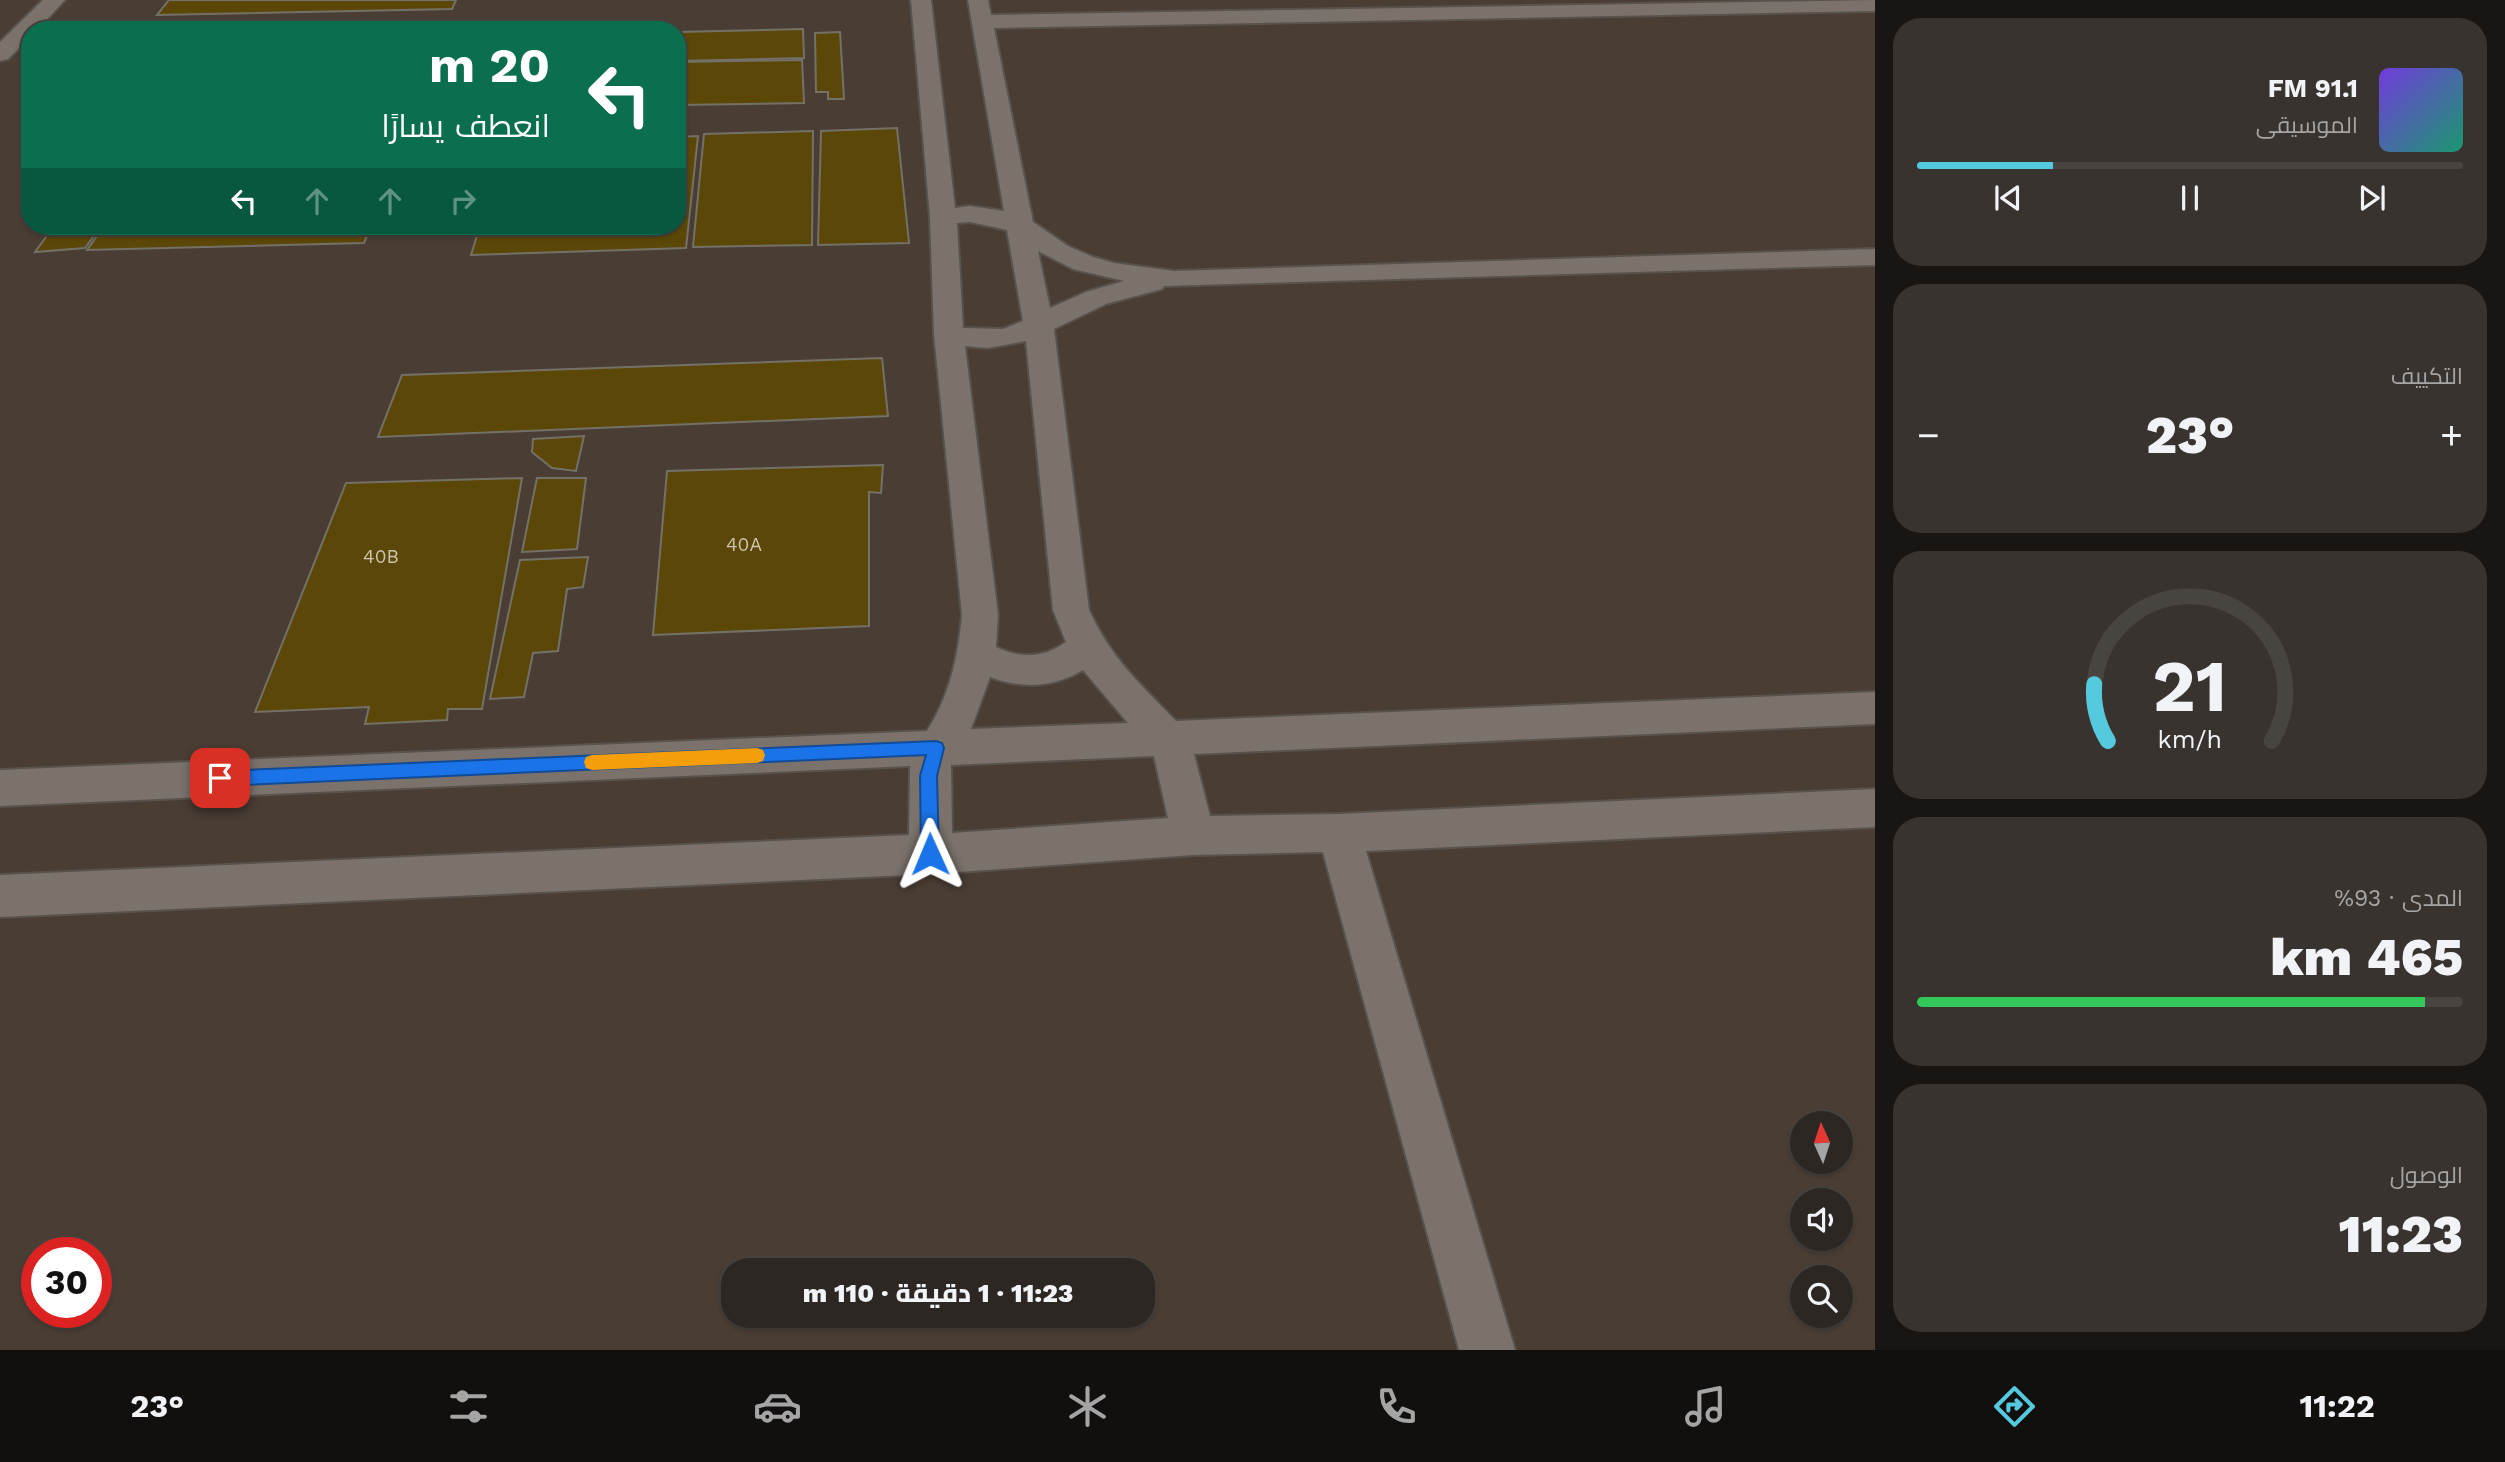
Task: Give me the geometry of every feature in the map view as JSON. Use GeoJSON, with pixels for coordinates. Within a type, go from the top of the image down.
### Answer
{"type":"FeatureCollection","features":[{"type":"Feature","properties":{"kind":"street"},"geometry":{"type":"LineString","coordinates":[[34,21],[55,0]]}},
{"type":"Feature","properties":{"kind":"street"},"geometry":{"type":"LineString","coordinates":[[921,0],[965,29],[1772,3],[1875,5]]}},
{"type":"Feature","properties":{"kind":"street"},"geometry":{"type":"LineString","coordinates":[[930,854],[929,776],[936,748],[955,721],[977,655],[980,615],[949,334],[943,217],[965,29]]}},
{"type":"Feature","properties":{"kind":"street"},"geometry":{"type":"LineString","coordinates":[[965,29],[1020,225],[1039,327],[1071,610],[1087,647],[1107,674],[1167,738],[1178,765],[1193,836]]}},
{"type":"Feature","properties":{"kind":"street"},"geometry":{"type":"LineString","coordinates":[[0,54],[21,33]]}},
{"type":"Feature","properties":{"kind":"street"},"geometry":{"type":"LineString","coordinates":[[943,217],[970,214],[996,217],[1020,225],[1058,252],[1083,263],[1112,271],[1174,279],[1875,257]]}},
{"type":"Feature","properties":{"kind":"street"},"geometry":{"type":"LineString","coordinates":[[949,334],[967,338],[1006,338],[1039,327],[1102,296],[1174,279]]}},
{"type":"Feature","properties":{"kind":"street"},"geometry":{"type":"LineString","coordinates":[[977,655],[998,667],[1023,672],[1049,670],[1071,662],[1087,647]]}},
{"type":"Feature","properties":{"kind":"street"},"geometry":{"type":"LineString","coordinates":[[0,788],[1875,708]]}},
{"type":"Feature","properties":{"kind":"street"},"geometry":{"type":"LineString","coordinates":[[0,896],[930,854],[1193,836],[1339,833],[1875,808]]}},
{"type":"Feature","properties":{"kind":"street"},"geometry":{"type":"LineString","coordinates":[[1339,833],[1487,1350]]}},
{"type":"Feature","properties":{"kind":"shaded area"},"geometry":{"type":"Polygon","coordinates":[[[0,0],[1875,0],[1875,1350],[0,1350],[0,0]]]}},
{"type":"Feature","properties":{"kind":"building"},"geometry":{"type":"Polygon","coordinates":[[[169,0],[456,0],[452,9],[157,15],[169,0]]]}},
{"type":"Feature","properties":{"kind":"building"},"geometry":{"type":"Polygon","coordinates":[[[803,29],[804,58],[686,61],[686,32],[803,29]]]}},
{"type":"Feature","properties":{"kind":"building"},"geometry":{"type":"Polygon","coordinates":[[[840,32],[844,99],[828,99],[828,92],[816,92],[815,33],[840,32]]]}},
{"type":"Feature","properties":{"kind":"building"},"geometry":{"type":"Polygon","coordinates":[[[802,60],[804,103],[686,105],[686,62],[802,60]]]}},
{"type":"Feature","properties":{"kind":"building"},"geometry":{"type":"Polygon","coordinates":[[[897,128],[909,243],[818,245],[821,131],[897,128]]]}},
{"type":"Feature","properties":{"kind":"building"},"geometry":{"type":"Polygon","coordinates":[[[813,131],[812,245],[693,247],[704,134],[813,131]]]}},
{"type":"Feature","properties":{"kind":"building"},"geometry":{"type":"Polygon","coordinates":[[[698,136],[686,248],[471,255],[477,235],[686,235],[686,137],[698,136]]]}},
{"type":"Feature","properties":{"kind":"building"},"geometry":{"type":"Polygon","coordinates":[[[47,235],[94,235],[85,248],[35,252],[47,235]]]}},
{"type":"Feature","properties":{"kind":"building"},"geometry":{"type":"Polygon","coordinates":[[[98,235],[367,235],[364,243],[87,250],[98,235]]]}},
{"type":"Feature","properties":{"kind":"building"},"geometry":{"type":"Polygon","coordinates":[[[882,358],[888,416],[378,437],[402,375],[882,358]]]}},
{"type":"Feature","properties":{"kind":"building"},"geometry":{"type":"Polygon","coordinates":[[[584,436],[576,471],[552,468],[532,452],[533,439],[584,436]]]}},
{"type":"Feature","properties":{"kind":"building"},"geometry":{"type":"Polygon","coordinates":[[[883,465],[881,493],[869,492],[869,626],[653,635],[667,471],[883,465]]]}},
{"type":"Feature","properties":{"kind":"building"},"geometry":{"type":"Polygon","coordinates":[[[522,478],[482,709],[448,709],[447,720],[365,724],[369,707],[255,712],[346,483],[522,478]]]}},
{"type":"Feature","properties":{"kind":"building"},"geometry":{"type":"Polygon","coordinates":[[[537,478],[586,478],[577,549],[522,552],[537,478]]]}},
{"type":"Feature","properties":{"kind":"building"},"geometry":{"type":"Polygon","coordinates":[[[588,557],[583,587],[567,589],[558,651],[533,653],[524,697],[490,699],[520,560],[588,557]]]}},
{"type":"Feature","properties":{"kind":"slow traffic"},"geometry":{"type":"LineString","coordinates":[[592,762],[757,755]]}},
{"type":"Feature","properties":{"kind":"route"},"geometry":{"type":"LineString","coordinates":[[220,778],[936,748],[929,776],[930,854]]}}]}
